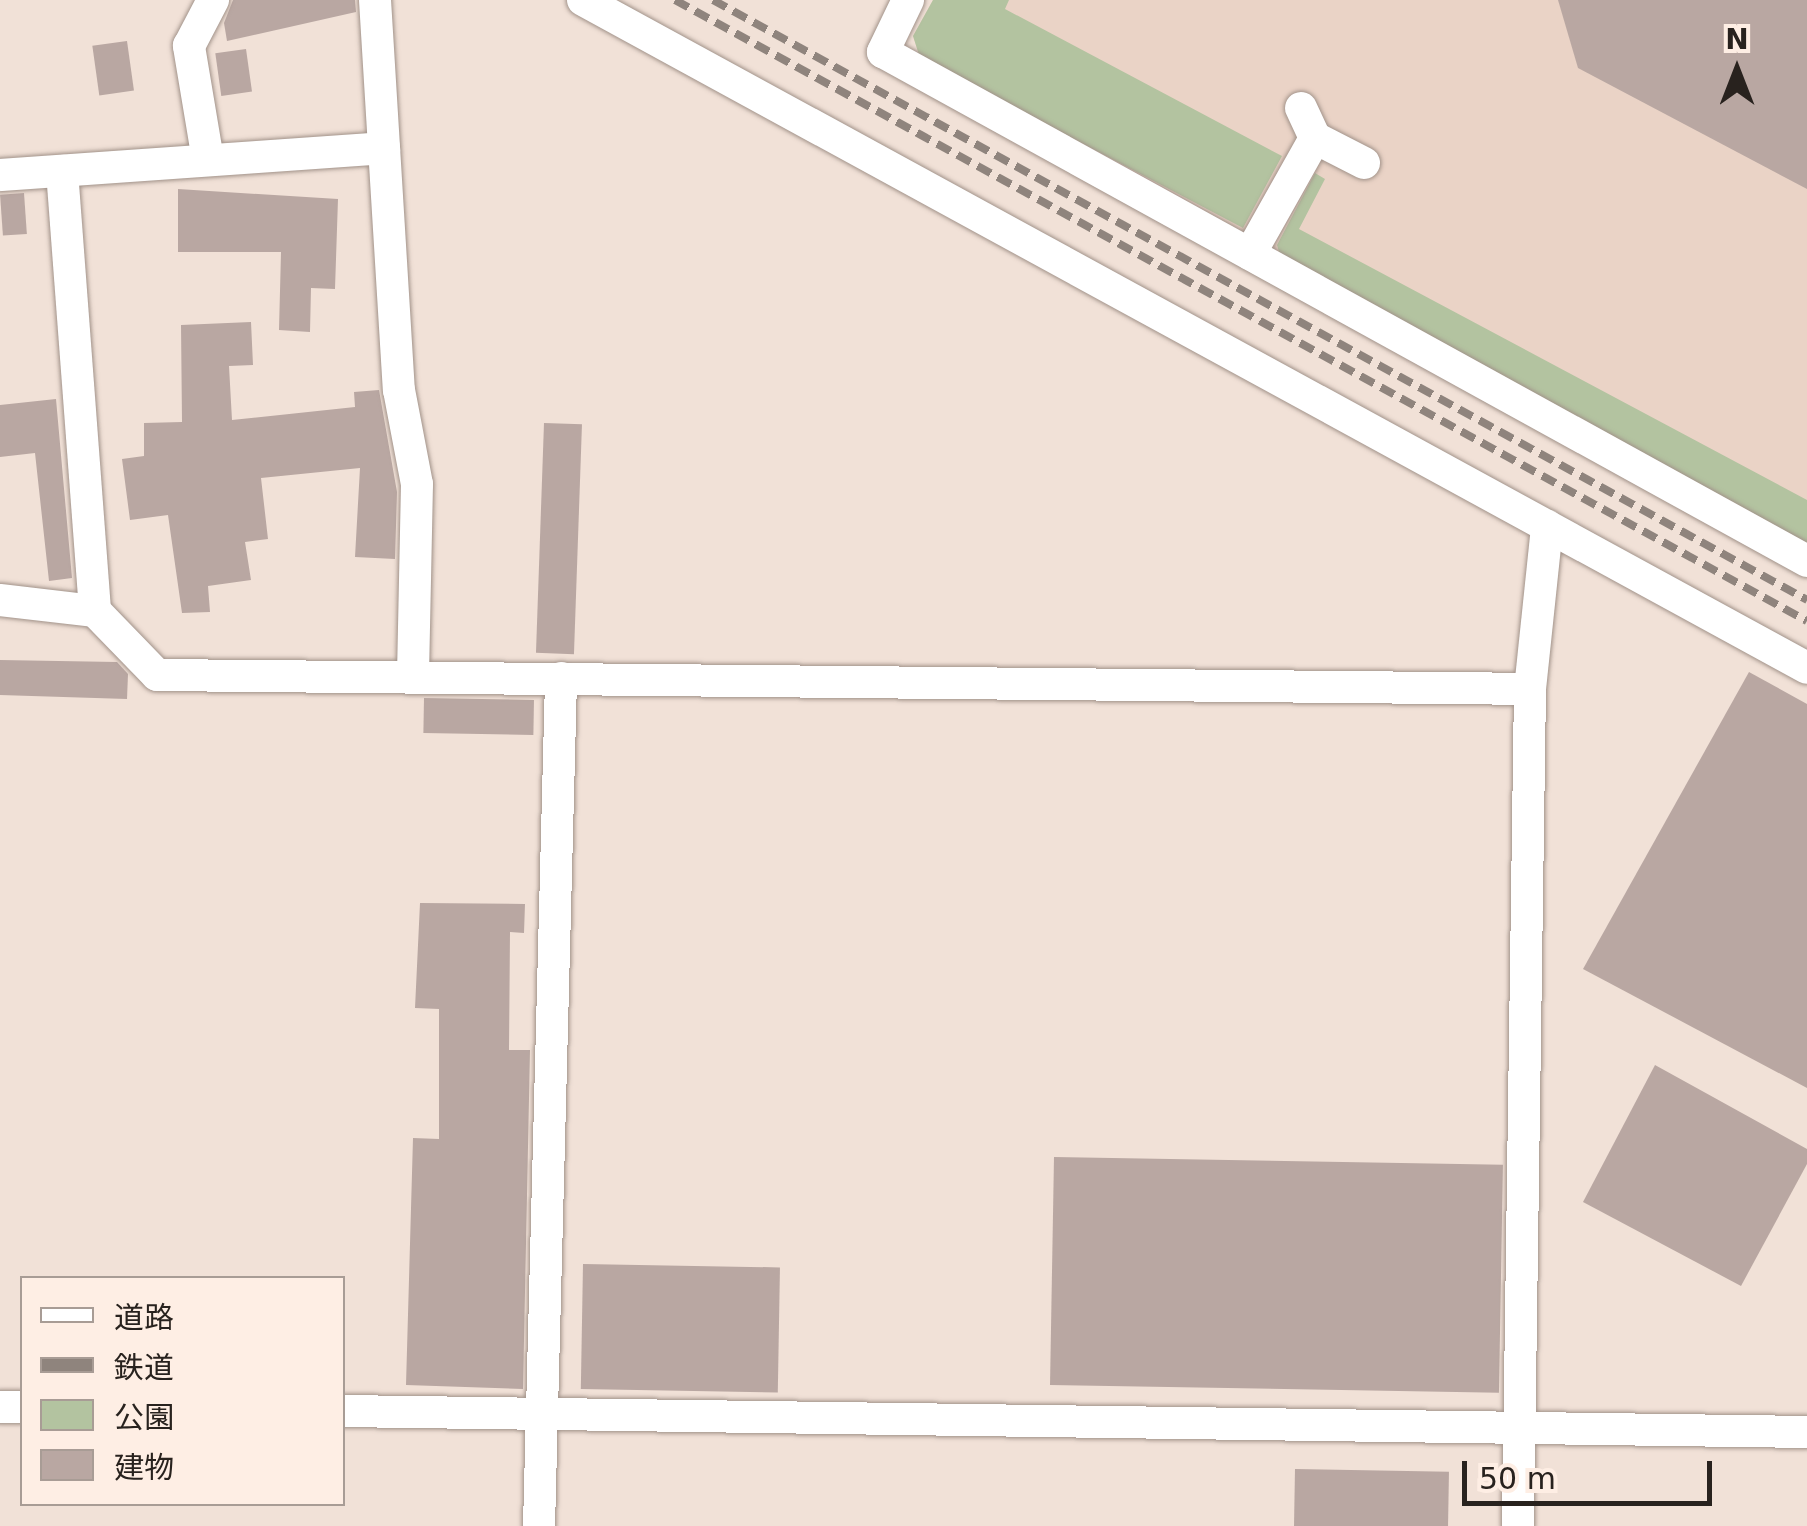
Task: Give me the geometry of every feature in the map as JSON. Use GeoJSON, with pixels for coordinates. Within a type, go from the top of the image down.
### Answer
{"type":"FeatureCollection","features":[{"type":"Feature","properties":{"kind":"street"},"geometry":{"type":"LineString","coordinates":[[208,160],[189,46],[213,0]]}},
{"type":"Feature","properties":{"kind":"street"},"geometry":{"type":"LineString","coordinates":[[375,0],[399,390],[417,484],[413,676]]}},
{"type":"Feature","properties":{"kind":"street"},"geometry":{"type":"LineString","coordinates":[[583,0],[1807,668]]}},
{"type":"Feature","properties":{"kind":"street"},"geometry":{"type":"LineString","coordinates":[[908,0],[883,52],[1807,561]]}},
{"type":"Feature","properties":{"kind":"street"},"geometry":{"type":"LineString","coordinates":[[1300,108],[1316,138],[1364,163]]}},
{"type":"Feature","properties":{"kind":"street"},"geometry":{"type":"LineString","coordinates":[[1250,254],[1316,138]]}},
{"type":"Feature","properties":{"kind":"street"},"geometry":{"type":"LineString","coordinates":[[0,175],[384,148]]}},
{"type":"Feature","properties":{"kind":"street"},"geometry":{"type":"LineString","coordinates":[[62,171],[96,611],[157,675],[1530,689]]}},
{"type":"Feature","properties":{"kind":"street"},"geometry":{"type":"LineString","coordinates":[[1518,1526],[1530,689],[1547,526]]}},
{"type":"Feature","properties":{"kind":"street"},"geometry":{"type":"LineString","coordinates":[[0,600],[96,611]]}},
{"type":"Feature","properties":{"kind":"street"},"geometry":{"type":"LineString","coordinates":[[539,1526],[561,678]]}},
{"type":"Feature","properties":{"kind":"street"},"geometry":{"type":"LineString","coordinates":[[345,1411],[1807,1432]]}},
{"type":"Feature","properties":{"kind":"shaded area"},"geometry":{"type":"Polygon","coordinates":[[[933,0],[1807,0],[1807,543],[920,58],[913,36],[933,0]]]}},
{"type":"Feature","properties":{"kind":"green space"},"geometry":{"type":"Polygon","coordinates":[[[933,0],[1009,0],[1005,9],[1282,156],[1243,228],[920,58],[913,36],[933,0]]]}},
{"type":"Feature","properties":{"kind":"green space"},"geometry":{"type":"Polygon","coordinates":[[[1315,173],[1325,179],[1299,229],[1807,500],[1807,543],[1280,255],[1277,245],[1315,173]]]}},
{"type":"Feature","properties":{"kind":"building"},"geometry":{"type":"Polygon","coordinates":[[[233,0],[355,0],[356,12],[227,41],[224,23],[233,0]]]}},
{"type":"Feature","properties":{"kind":"building"},"geometry":{"type":"Polygon","coordinates":[[[1558,0],[1807,0],[1807,189],[1578,68],[1558,0]]]}},
{"type":"Feature","properties":{"kind":"building"},"geometry":{"type":"Polygon","coordinates":[[[127,41],[134,91],[99,95],[92,46],[127,41]]]}},
{"type":"Feature","properties":{"kind":"building"},"geometry":{"type":"Polygon","coordinates":[[[246,49],[252,92],[221,96],[215,53],[246,49]]]}},
{"type":"Feature","properties":{"kind":"building"},"geometry":{"type":"Polygon","coordinates":[[[178,189],[338,199],[335,289],[311,288],[310,332],[279,330],[281,252],[178,252],[178,189]]]}},
{"type":"Feature","properties":{"kind":"building"},"geometry":{"type":"Polygon","coordinates":[[[24,193],[27,234],[3,236],[0,195],[24,193]]]}},
{"type":"Feature","properties":{"kind":"building"},"geometry":{"type":"Polygon","coordinates":[[[251,322],[253,365],[229,366],[232,420],[355,407],[354,392],[379,390],[397,492],[395,559],[355,557],[360,468],[261,478],[268,539],[245,542],[251,580],[208,586],[210,612],[182,613],[168,515],[130,520],[122,459],[144,456],[144,423],[182,422],[181,325],[251,322]]]}},
{"type":"Feature","properties":{"kind":"building"},"geometry":{"type":"Polygon","coordinates":[[[56,399],[72,578],[49,581],[35,453],[0,457],[0,405],[56,399]]]}},
{"type":"Feature","properties":{"kind":"building"},"geometry":{"type":"Polygon","coordinates":[[[544,423],[582,424],[574,654],[536,653],[544,423]]]}},
{"type":"Feature","properties":{"kind":"building"},"geometry":{"type":"Polygon","coordinates":[[[0,660],[117,662],[128,674],[127,699],[0,695],[0,660]]]}},
{"type":"Feature","properties":{"kind":"building"},"geometry":{"type":"Polygon","coordinates":[[[1749,672],[1807,704],[1807,1088],[1583,969],[1749,672]]]}},
{"type":"Feature","properties":{"kind":"building"},"geometry":{"type":"Polygon","coordinates":[[[424,698],[534,700],[533,735],[423,733],[424,698]]]}},
{"type":"Feature","properties":{"kind":"building"},"geometry":{"type":"Polygon","coordinates":[[[420,903],[525,904],[524,933],[510,932],[509,1050],[530,1050],[523,1389],[406,1385],[413,1138],[439,1139],[439,1009],[415,1008],[420,903]]]}},
{"type":"Feature","properties":{"kind":"building"},"geometry":{"type":"Polygon","coordinates":[[[1655,1065],[1807,1149],[1807,1164],[1741,1286],[1583,1202],[1655,1065]]]}},
{"type":"Feature","properties":{"kind":"building"},"geometry":{"type":"Polygon","coordinates":[[[1054,1157],[1503,1165],[1499,1393],[1050,1385],[1054,1157]]]}},
{"type":"Feature","properties":{"kind":"building"},"geometry":{"type":"Polygon","coordinates":[[[583,1264],[780,1267],[778,1392],[581,1389],[583,1264]]]}},
{"type":"Feature","properties":{"kind":"building"},"geometry":{"type":"Polygon","coordinates":[[[1295,1469],[1449,1472],[1448,1526],[1294,1526],[1295,1469]]]}},
{"type":"Feature","properties":{"kind":"railway"},"geometry":{"type":"LineString","coordinates":[[675,0],[1807,621]]}},
{"type":"Feature","properties":{"kind":"railway"},"geometry":{"type":"LineString","coordinates":[[713,0],[1807,600]]}}]}
